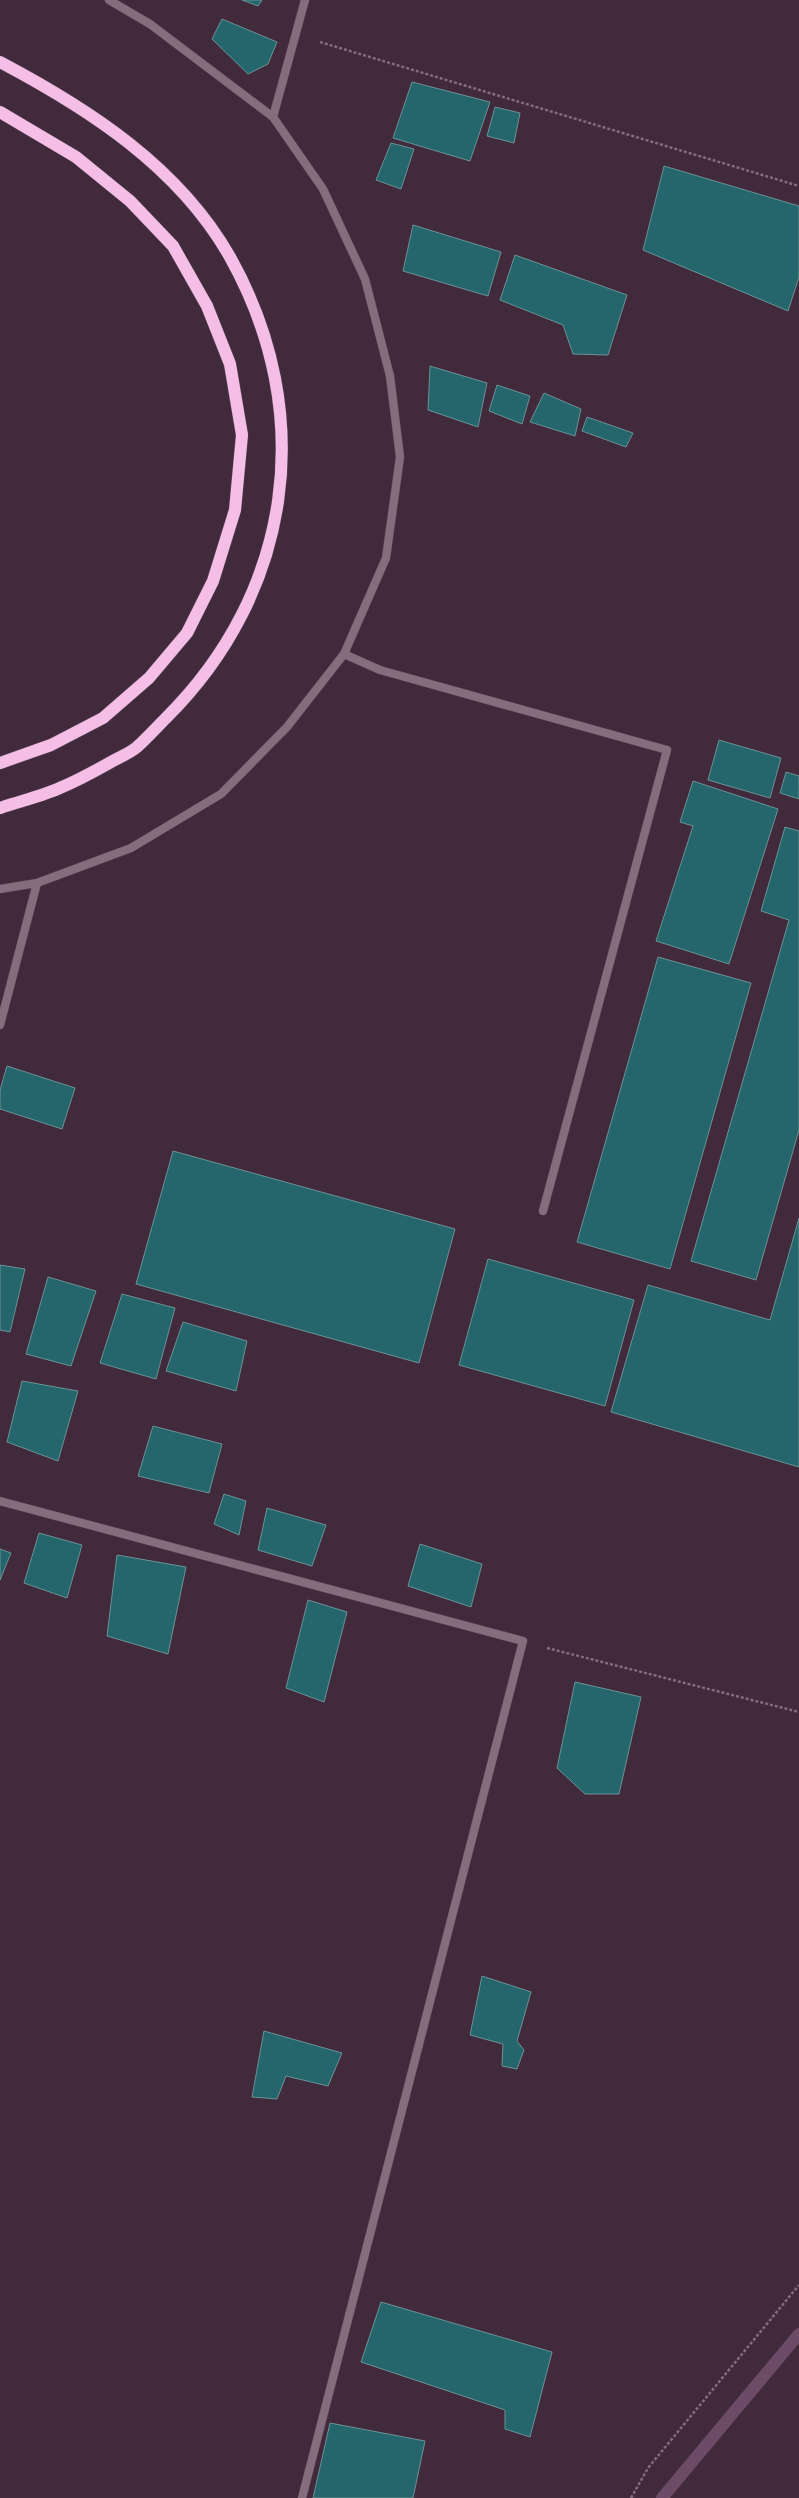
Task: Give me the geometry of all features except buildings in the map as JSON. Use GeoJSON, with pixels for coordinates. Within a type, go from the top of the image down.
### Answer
{"type":"FeatureCollection","features":[{"type":"Feature","properties":{"kind":"highway"},"geometry":{"type":"LineString","coordinates":[[0,62],[101,120],[158,167],[200,213],[230,257],[257,314],[275,378],[283,445],[279,507],[261,576],[232,637],[208,670],[184,700],[136,748],[61,788],[0,808]]}},
{"type":"Feature","properties":{"kind":"highway"},"geometry":{"type":"LineString","coordinates":[[0,112],[76,157],[130,201],[173,246],[207,306],[230,364],[242,435],[236,510],[213,581],[187,633],[149,678],[103,718],[50,745],[0,763]]}},
{"type":"Feature","properties":{"kind":"street"},"geometry":{"type":"LineString","coordinates":[[0,890],[37,883],[132,848],[221,794],[287,727],[344,654],[386,558],[400,457],[390,376],[365,279],[323,189],[273,117],[150,24],[109,0]]}},
{"type":"Feature","properties":{"kind":"street"},"geometry":{"type":"LineString","coordinates":[[273,117],[294,34],[305,0]]}},
{"type":"Feature","properties":{"kind":"street"},"geometry":{"type":"LineString","coordinates":[[344,654],[380,670],[667,750],[543,1211]]}},
{"type":"Feature","properties":{"kind":"street"},"geometry":{"type":"LineString","coordinates":[[0,1025],[37,883]]}},
{"type":"Feature","properties":{"kind":"street"},"geometry":{"type":"LineString","coordinates":[[0,1501],[523,1641],[302,2498]]}},
{"type":"Feature","properties":{"kind":"path"},"geometry":{"type":"LineString","coordinates":[[294,34],[799,186]]}},
{"type":"Feature","properties":{"kind":"path"},"geometry":{"type":"LineString","coordinates":[[523,1641],[799,1712]]}},
{"type":"Feature","properties":{"kind":"path"},"geometry":{"type":"LineString","coordinates":[[631,2498],[648,2468],[799,2286]]}},
{"type":"Feature","properties":{"kind":"waterway"},"geometry":{"type":"LineString","coordinates":[[662,2498],[799,2334]]}}]}
